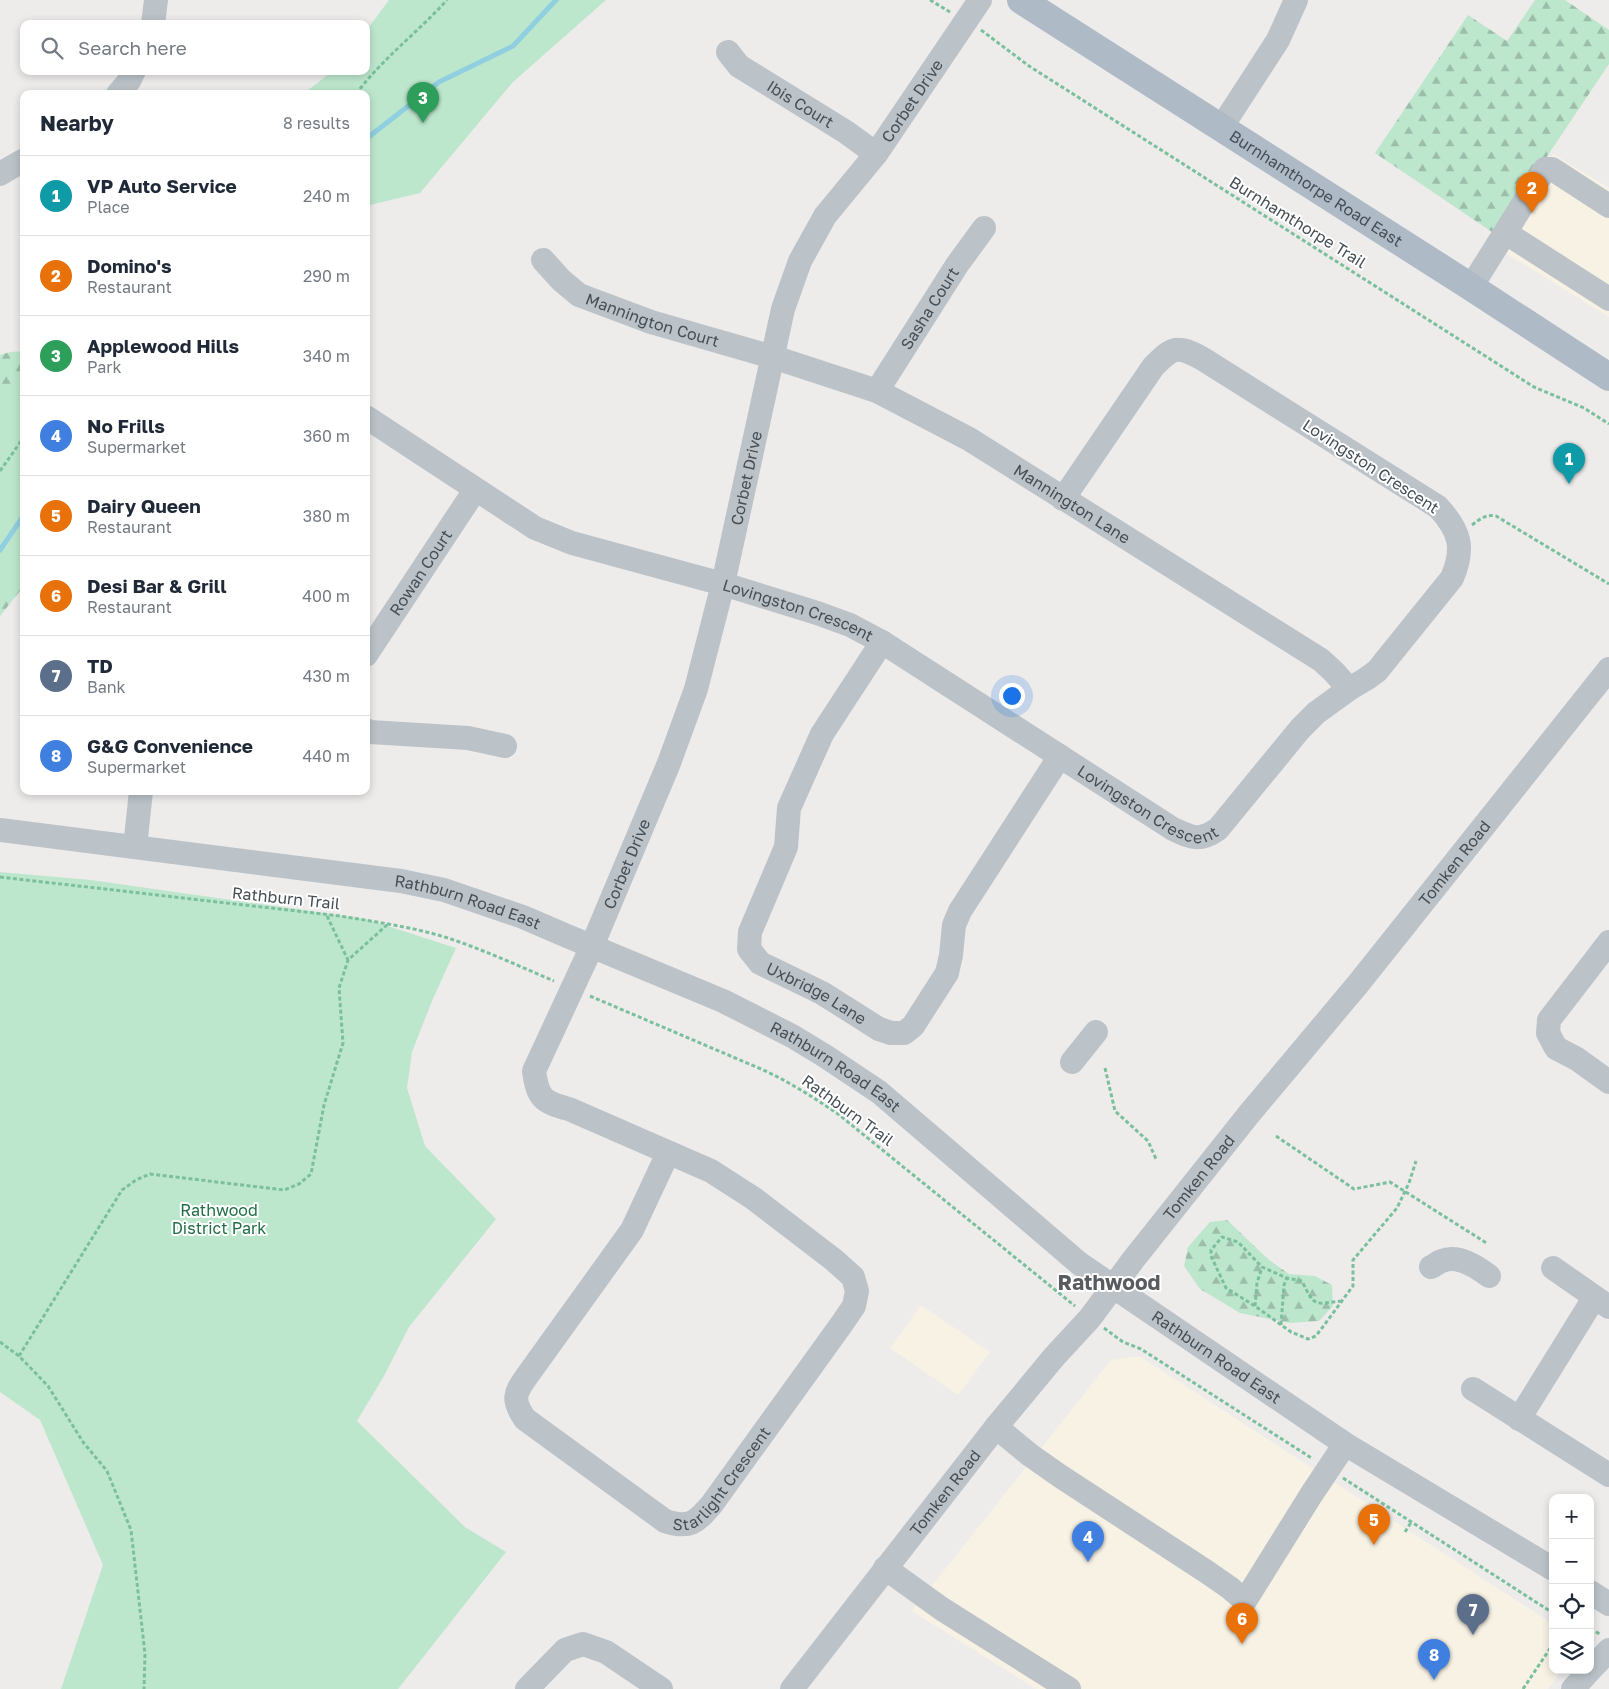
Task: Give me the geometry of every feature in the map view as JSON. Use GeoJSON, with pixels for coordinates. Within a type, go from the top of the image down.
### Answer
{"type":"FeatureCollection","features":[{"type":"Feature","properties":{"kind":"main road","name":"Burnhamthorpe Road East"},"geometry":{"type":"LineString","coordinates":[[1021,0],[1609,377]]}},
{"type":"Feature","properties":{"kind":"street"},"geometry":{"type":"LineString","coordinates":[[153,20],[156,0]]}},
{"type":"Feature","properties":{"kind":"street","name":"Corbet Drive"},"geometry":{"type":"LineString","coordinates":[[574,989],[669,763],[696,689],[723,584],[783,309],[800,261],[824,216],[876,154],[980,0]]}},
{"type":"Feature","properties":{"kind":"street"},"geometry":{"type":"LineString","coordinates":[[1221,128],[1278,40],[1296,0]]}},
{"type":"Feature","properties":{"kind":"street","name":"Ibis Court"},"geometry":{"type":"LineString","coordinates":[[728,52],[739,66],[846,132],[876,154]]}},
{"type":"Feature","properties":{"kind":"street"},"geometry":{"type":"LineString","coordinates":[[121,90],[132,75]]}},
{"type":"Feature","properties":{"kind":"street"},"geometry":{"type":"LineString","coordinates":[[0,174],[20,162]]}},
{"type":"Feature","properties":{"kind":"street"},"geometry":{"type":"LineString","coordinates":[[1471,287],[1545,169],[1549,168],[1609,206]]}},
{"type":"Feature","properties":{"kind":"street","name":"Sasha Court"},"geometry":{"type":"LineString","coordinates":[[876,391],[947,281],[984,228]]}},
{"type":"Feature","properties":{"kind":"street"},"geometry":{"type":"LineString","coordinates":[[1506,233],[1609,299]]}},
{"type":"Feature","properties":{"kind":"street","name":"Mannington Court"},"geometry":{"type":"LineString","coordinates":[[543,260],[561,280],[580,294],[651,322],[773,357]]}},
{"type":"Feature","properties":{"kind":"street","name":"Lovingston Crescent"},"geometry":{"type":"LineString","coordinates":[[370,420],[535,528],[572,543],[723,584],[850,625],[882,642],[1173,829],[1195,839],[1207,837],[1218,829],[1300,729],[1316,713],[1348,689],[1377,671],[1452,578],[1459,563],[1460,549],[1457,535],[1449,519],[1438,507],[1186,350],[1176,349],[1164,355],[1153,367],[1063,498]]}},
{"type":"Feature","properties":{"kind":"street","name":"Mannington Lane"},"geometry":{"type":"LineString","coordinates":[[773,357],[876,391],[969,439],[1321,660],[1348,689]]}},
{"type":"Feature","properties":{"kind":"street","name":"Rowan Court"},"geometry":{"type":"LineString","coordinates":[[370,649],[475,490]]}},
{"type":"Feature","properties":{"kind":"street","name":"Uxbridge Lane"},"geometry":{"type":"LineString","coordinates":[[882,642],[822,734],[789,808],[786,847],[750,932],[749,949],[760,963],[822,993],[879,1029],[891,1033],[904,1033],[914,1026],[947,973],[954,925],[960,911],[1060,756]]}},
{"type":"Feature","properties":{"kind":"street","name":"Tomken Road"},"geometry":{"type":"LineString","coordinates":[[792,1689],[996,1427],[1054,1357],[1090,1318],[1249,1114],[1358,984],[1609,668]]}},
{"type":"Feature","properties":{"kind":"street"},"geometry":{"type":"LineString","coordinates":[[370,732],[468,738],[505,746]]}},
{"type":"Feature","properties":{"kind":"street"},"geometry":{"type":"LineString","coordinates":[[135,847],[141,795]]}},
{"type":"Feature","properties":{"kind":"street","name":"Rathburn Road East"},"geometry":{"type":"LineString","coordinates":[[0,830],[401,881],[435,888],[522,917],[723,1001],[792,1036],[879,1092],[1080,1264],[1113,1287],[1345,1444],[1549,1568]]}},
{"type":"Feature","properties":{"kind":"street"},"geometry":{"type":"LineString","coordinates":[[1609,942],[1549,1020],[1548,1033],[1556,1048],[1576,1059],[1609,1082]]}},
{"type":"Feature","properties":{"kind":"street","name":"Starlight Crescent"},"geometry":{"type":"LineString","coordinates":[[574,989],[534,1071],[536,1086],[540,1094],[550,1104],[569,1110],[711,1171],[753,1198],[840,1266],[853,1277],[857,1291],[854,1306],[712,1504],[700,1519],[690,1524],[678,1525],[665,1521],[525,1419],[517,1408],[516,1399],[518,1388],[632,1230],[668,1153]]}},
{"type":"Feature","properties":{"kind":"street"},"geometry":{"type":"LineString","coordinates":[[1072,1062],[1096,1032]]}},
{"type":"Feature","properties":{"kind":"street"},"geometry":{"type":"LineString","coordinates":[[1431,1267],[1441,1260],[1451,1259],[1463,1261],[1477,1267],[1489,1276]]}},
{"type":"Feature","properties":{"kind":"street"},"geometry":{"type":"LineString","coordinates":[[1519,1419],[1602,1302],[1553,1268]]}},
{"type":"Feature","properties":{"kind":"street"},"geometry":{"type":"LineString","coordinates":[[1473,1389],[1609,1475]]}},
{"type":"Feature","properties":{"kind":"street"},"geometry":{"type":"LineString","coordinates":[[996,1427],[1045,1465],[1207,1572],[1245,1601],[1345,1444]]}},
{"type":"Feature","properties":{"kind":"street"},"geometry":{"type":"LineString","coordinates":[[885,1568],[942,1609],[1069,1689]]}},
{"type":"Feature","properties":{"kind":"street"},"geometry":{"type":"LineString","coordinates":[[1594,1595],[1609,1604]]}},
{"type":"Feature","properties":{"kind":"street"},"geometry":{"type":"LineString","coordinates":[[527,1689],[565,1650],[583,1644],[606,1652],[661,1689]]}},
{"type":"Feature","properties":{"kind":"street"},"geometry":{"type":"LineString","coordinates":[[1594,1666],[1609,1650]]}},
{"type":"Feature","properties":{"kind":"street"},"geometry":{"type":"LineString","coordinates":[[1572,1689],[1586,1674]]}},
{"type":"Feature","properties":{"kind":"path"},"geometry":{"type":"LineString","coordinates":[[359,90],[390,55],[429,21],[447,0]]}},
{"type":"Feature","properties":{"kind":"path"},"geometry":{"type":"LineString","coordinates":[[930,0],[954,14]]}},
{"type":"Feature","properties":{"kind":"path","name":"Burnhamthorpe Trail"},"geometry":{"type":"LineString","coordinates":[[980,30],[1029,66],[1534,387],[1584,408],[1609,424]]}},
{"type":"Feature","properties":{"kind":"path"},"geometry":{"type":"LineString","coordinates":[[0,471],[20,443]]}},
{"type":"Feature","properties":{"kind":"path"},"geometry":{"type":"LineString","coordinates":[[1457,535],[1481,518],[1490,515],[1496,516],[1609,584]]}},
{"type":"Feature","properties":{"kind":"path","name":"Rathburn Trail"},"geometry":{"type":"LineString","coordinates":[[0,877],[340,916],[388,924],[446,938],[490,954],[783,1079],[838,1114],[1058,1294]]}},
{"type":"Feature","properties":{"kind":"path"},"geometry":{"type":"LineString","coordinates":[[327,916],[348,960]]}},
{"type":"Feature","properties":{"kind":"path"},"geometry":{"type":"LineString","coordinates":[[19,1356],[122,1190],[136,1180],[150,1174],[284,1190],[299,1184],[311,1174],[324,1105],[342,1043],[339,988],[348,960],[388,924]]}},
{"type":"Feature","properties":{"kind":"path"},"geometry":{"type":"LineString","coordinates":[[1104,1068],[1115,1111],[1148,1141],[1156,1159]]}},
{"type":"Feature","properties":{"kind":"path"},"geometry":{"type":"LineString","coordinates":[[1276,1136],[1354,1189],[1390,1182],[1488,1244]]}},
{"type":"Feature","properties":{"kind":"path"},"geometry":{"type":"LineString","coordinates":[[1342,1301],[1319,1304],[1312,1300],[1302,1281],[1288,1278],[1262,1267],[1238,1242],[1222,1237],[1211,1250],[1211,1256],[1226,1288],[1291,1332],[1308,1339],[1316,1336],[1342,1301],[1353,1286],[1353,1260],[1397,1208],[1416,1161]]}},
{"type":"Feature","properties":{"kind":"path"},"geometry":{"type":"LineString","coordinates":[[1255,1306],[1257,1283],[1262,1267]]}},
{"type":"Feature","properties":{"kind":"path"},"geometry":{"type":"LineString","coordinates":[[1281,1325],[1284,1286],[1288,1278]]}},
{"type":"Feature","properties":{"kind":"path"},"geometry":{"type":"LineString","coordinates":[[0,1342],[19,1356],[48,1386],[83,1442],[107,1471],[131,1530],[145,1654],[144,1689]]}},
{"type":"Feature","properties":{"kind":"path"},"geometry":{"type":"LineString","coordinates":[[1405,1532],[1412,1521]]}},
{"type":"Feature","properties":{"kind":"path"},"geometry":{"type":"LineString","coordinates":[[1523,1689],[1549,1650]]}},
{"type":"Feature","properties":{"kind":"shaded area"},"geometry":{"type":"Polygon","coordinates":[[[1553,154],[1609,188],[1609,317],[1493,245],[1553,154]]]}},
{"type":"Feature","properties":{"kind":"shaded area"},"geometry":{"type":"Polygon","coordinates":[[[921,1305],[990,1352],[958,1395],[890,1348],[921,1305]]]}},
{"type":"Feature","properties":{"kind":"shaded area"},"geometry":{"type":"Polygon","coordinates":[[[1139,1356],[1549,1621],[1549,1674],[1559,1674],[1548,1689],[1036,1689],[912,1611],[1111,1360],[1139,1356]]]}},
{"type":"Feature","properties":{"kind":"green space"},"geometry":{"type":"Polygon","coordinates":[[[389,0],[606,0],[513,82],[420,193],[370,205],[370,90],[308,90],[328,75],[370,75],[370,26],[389,0]]]}},
{"type":"Feature","properties":{"kind":"green space"},"geometry":{"type":"Polygon","coordinates":[[[1535,0],[1565,0],[1609,30],[1609,64],[1495,234],[1375,153],[1468,15],[1507,41],[1535,0]]]}},
{"type":"Feature","properties":{"kind":"green space"},"geometry":{"type":"Polygon","coordinates":[[[20,351],[20,591],[0,616],[0,355],[20,351]]]}},
{"type":"Feature","properties":{"kind":"green space"},"geometry":{"type":"Polygon","coordinates":[[[20,384],[20,572],[0,596],[0,408],[20,384]]]}},
{"type":"Feature","properties":{"kind":"green space","name":"Rathwood District Park"},"geometry":{"type":"Polygon","coordinates":[[[0,872],[91,880],[366,919],[456,948],[412,1052],[407,1088],[425,1146],[496,1219],[409,1327],[384,1376],[357,1421],[465,1527],[506,1552],[398,1689],[61,1689],[103,1565],[40,1420],[0,1392],[0,872]]]}},
{"type":"Feature","properties":{"kind":"green space"},"geometry":{"type":"Polygon","coordinates":[[[1227,1220],[1268,1259],[1289,1274],[1315,1276],[1332,1285],[1333,1306],[1319,1321],[1290,1323],[1240,1313],[1200,1289],[1184,1266],[1188,1247],[1210,1222],[1227,1220]]]}},
{"type":"Feature","properties":{"kind":"waterway"},"geometry":{"type":"LineString","coordinates":[[370,136],[439,82],[513,46],[556,0]]}},
{"type":"Feature","properties":{"kind":"waterway"},"geometry":{"type":"LineString","coordinates":[[0,550],[20,521]]}},
{"type":"Feature","properties":{"kind":"place","name":"Applewood Hills"},"geometry":{"type":"Point","coordinates":[423,123]}},
{"type":"Feature","properties":{"kind":"place","name":"Domino's"},"geometry":{"type":"Point","coordinates":[1532,213]}},
{"type":"Feature","properties":{"kind":"place","name":"VP Auto Service"},"geometry":{"type":"Point","coordinates":[1569,484]}},
{"type":"Feature","properties":{"kind":"place","name":"Dairy Queen"},"geometry":{"type":"Point","coordinates":[1374,1545]}},
{"type":"Feature","properties":{"kind":"place","name":"No Frills"},"geometry":{"type":"Point","coordinates":[1088,1562]}},
{"type":"Feature","properties":{"kind":"place","name":"TD"},"geometry":{"type":"Point","coordinates":[1473,1635]}},
{"type":"Feature","properties":{"kind":"place","name":"Desi Bar & Grill"},"geometry":{"type":"Point","coordinates":[1242,1644]}},
{"type":"Feature","properties":{"kind":"place","name":"G&G Convenience"},"geometry":{"type":"Point","coordinates":[1434,1680]}},
{"type":"Feature","properties":{"kind":"district","name":"Rathwood"},"geometry":{"type":"Point","coordinates":[1109,1283]}}]}
